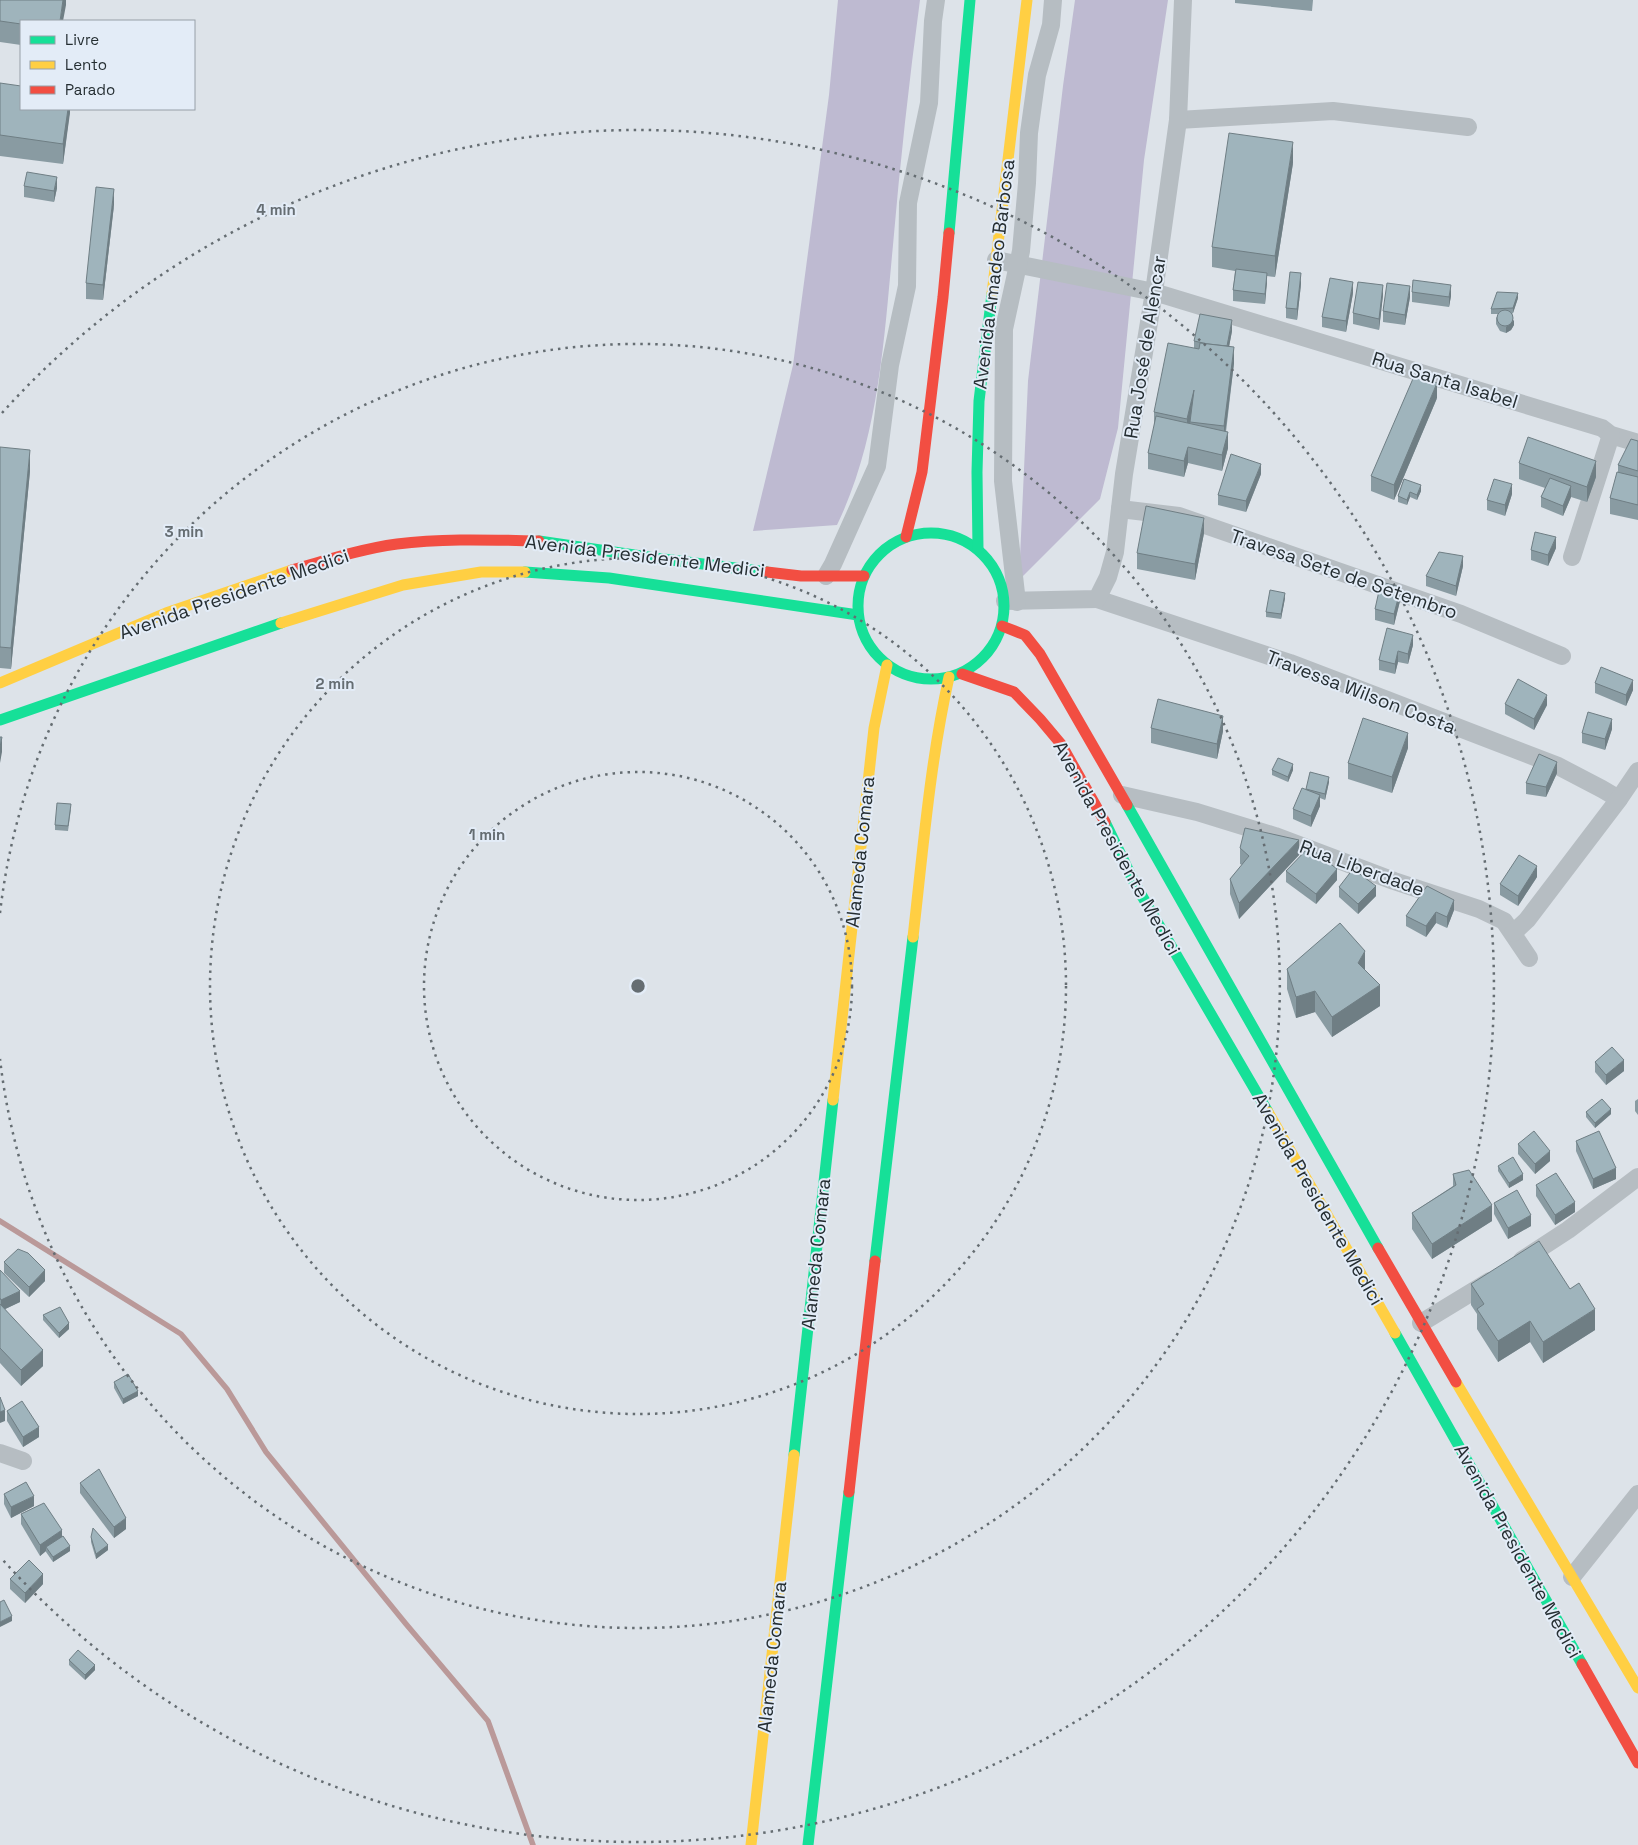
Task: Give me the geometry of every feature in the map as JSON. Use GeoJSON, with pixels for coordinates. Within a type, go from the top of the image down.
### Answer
{"type":"FeatureCollection","features":[{"type":"Feature","properties":{"kind":"street"},"geometry":{"type":"LineString","coordinates":[[826,576],[834,564],[877,466],[890,365],[907,286],[908,204],[930,102],[933,21],[936,0]]}},
{"type":"Feature","properties":{"kind":"street"},"geometry":{"type":"LineString","coordinates":[[906,537],[922,472],[927,433],[943,297],[970,0]]}},
{"type":"Feature","properties":{"kind":"street","name":"Avenida Amadeo Barbosa"},"geometry":{"type":"LineString","coordinates":[[978,549],[977,472],[979,401],[1027,0]]}},
{"type":"Feature","properties":{"kind":"street"},"geometry":{"type":"LineString","coordinates":[[1011,602],[994,567],[978,549],[956,537],[931,533],[906,537],[889,546],[875,560],[864,576],[859,595],[858,614],[862,632],[873,651],[887,665],[906,675],[927,680],[962,674],[973,667],[991,650],[1011,602],[1004,480],[1004,328],[1021,251],[1029,133],[1037,75],[1050,25],[1053,0]]}},
{"type":"Feature","properties":{"kind":"street","name":"Rua José de Alencar"},"geometry":{"type":"LineString","coordinates":[[1097,599],[1108,577],[1115,552],[1124,474],[1154,292],[1178,120],[1183,0]]}},
{"type":"Feature","properties":{"kind":"street"},"geometry":{"type":"LineString","coordinates":[[1178,120],[1333,111],[1468,127]]}},
{"type":"Feature","properties":{"kind":"street","name":"Rua Santa Isabel"},"geometry":{"type":"LineString","coordinates":[[996,260],[1154,292],[1602,428],[1611,436]]}},
{"type":"Feature","properties":{"kind":"street"},"geometry":{"type":"LineString","coordinates":[[1572,558],[1611,436],[1638,443]]}},
{"type":"Feature","properties":{"kind":"street","name":"Travesa Sete de Setembro"},"geometry":{"type":"LineString","coordinates":[[1120,509],[1179,516],[1461,614],[1562,656]]}},
{"type":"Feature","properties":{"kind":"street","name":"Avenida Presidente Medici"},"geometry":{"type":"LineString","coordinates":[[0,683],[166,613],[298,568],[354,552],[397,544],[450,540],[545,541],[664,559],[801,576],[864,576]]}},
{"type":"Feature","properties":{"kind":"street","name":"Avenida Presidente Medici"},"geometry":{"type":"LineString","coordinates":[[0,720],[216,644],[352,600],[403,586],[481,572],[531,572],[609,578],[858,614]]}},
{"type":"Feature","properties":{"kind":"street"},"geometry":{"type":"LineString","coordinates":[[1011,602],[1097,599]]}},
{"type":"Feature","properties":{"kind":"street","name":"Travessa Wilson Costa"},"geometry":{"type":"LineString","coordinates":[[1097,599],[1290,663],[1387,700],[1558,766],[1619,799]]}},
{"type":"Feature","properties":{"kind":"street","name":"Avenida Presidente Medici"},"geometry":{"type":"LineString","coordinates":[[1002,626],[1025,635],[1040,654],[1422,1323],[1638,1688]]}},
{"type":"Feature","properties":{"kind":"street","name":"Alameda Comara"},"geometry":{"type":"LineString","coordinates":[[751,1845],[874,728],[887,665]]}},
{"type":"Feature","properties":{"kind":"street","name":"Avenida Presidente Medici"},"geometry":{"type":"LineString","coordinates":[[962,674],[1014,692],[1061,744],[1094,801],[1135,884],[1312,1186],[1638,1763]]}},
{"type":"Feature","properties":{"kind":"street"},"geometry":{"type":"LineString","coordinates":[[808,1845],[933,763],[939,721],[949,677]]}},
{"type":"Feature","properties":{"kind":"street"},"geometry":{"type":"LineString","coordinates":[[1513,933],[1526,920],[1619,799],[1638,771]]}},
{"type":"Feature","properties":{"kind":"street","name":"Rua Liberdade"},"geometry":{"type":"LineString","coordinates":[[1122,795],[1197,812],[1275,836],[1394,881],[1479,910],[1504,921],[1528,958]]}},
{"type":"Feature","properties":{"kind":"street"},"geometry":{"type":"LineString","coordinates":[[1422,1323],[1568,1230],[1638,1177]]}},
{"type":"Feature","properties":{"kind":"street"},"geometry":{"type":"LineString","coordinates":[[0,1454],[23,1461]]}},
{"type":"Feature","properties":{"kind":"street"},"geometry":{"type":"LineString","coordinates":[[1572,1577],[1638,1494]]}},
{"type":"Feature","properties":{"kind":"shaded area"},"geometry":{"type":"Polygon","coordinates":[[[838,0],[920,0],[877,388],[862,458],[851,492],[837,525],[753,531],[793,365],[829,95],[838,0]]]}},
{"type":"Feature","properties":{"kind":"shaded area"},"geometry":{"type":"Polygon","coordinates":[[[1075,0],[1168,0],[1144,160],[1118,428],[1100,499],[1019,580],[1028,381],[1075,0]]]}},
{"type":"Feature","properties":{"kind":"building"},"geometry":{"type":"Polygon","coordinates":[[[0,0],[63,0],[60,20],[20,20],[20,24],[0,21],[0,0]]]}},
{"type":"Feature","properties":{"kind":"building"},"geometry":{"type":"Polygon","coordinates":[[[0,83],[20,86],[20,110],[68,110],[63,144],[0,135],[0,83]]]}},
{"type":"Feature","properties":{"kind":"building"},"geometry":{"type":"Polygon","coordinates":[[[1229,133],[1293,142],[1275,256],[1212,247],[1229,133]]]}},
{"type":"Feature","properties":{"kind":"building"},"geometry":{"type":"Polygon","coordinates":[[[27,172],[57,177],[54,191],[24,186],[27,172]]]}},
{"type":"Feature","properties":{"kind":"building"},"geometry":{"type":"Polygon","coordinates":[[[96,187],[114,189],[103,285],[86,283],[96,187]]]}},
{"type":"Feature","properties":{"kind":"building"},"geometry":{"type":"Polygon","coordinates":[[[1236,269],[1267,273],[1265,294],[1233,290],[1236,269]]]}},
{"type":"Feature","properties":{"kind":"building"},"geometry":{"type":"Polygon","coordinates":[[[1290,272],[1301,273],[1297,309],[1286,308],[1290,272]]]}},
{"type":"Feature","properties":{"kind":"building"},"geometry":{"type":"Polygon","coordinates":[[[1330,278],[1353,282],[1346,321],[1322,317],[1330,278]]]}},
{"type":"Feature","properties":{"kind":"building"},"geometry":{"type":"Polygon","coordinates":[[[1413,280],[1451,285],[1449,297],[1412,292],[1413,280]]]}},
{"type":"Feature","properties":{"kind":"building"},"geometry":{"type":"Polygon","coordinates":[[[1358,282],[1383,285],[1379,319],[1353,313],[1358,282]]]}},
{"type":"Feature","properties":{"kind":"building"},"geometry":{"type":"Polygon","coordinates":[[[1387,283],[1410,286],[1405,315],[1383,311],[1387,283]]]}},
{"type":"Feature","properties":{"kind":"building"},"geometry":{"type":"Polygon","coordinates":[[[1497,292],[1518,293],[1513,308],[1491,309],[1497,292]]]}},
{"type":"Feature","properties":{"kind":"building"},"geometry":{"type":"Polygon","coordinates":[[[1502,310],[1508,310],[1513,315],[1511,324],[1502,326],[1497,321],[1497,315],[1502,310]]]}},
{"type":"Feature","properties":{"kind":"building"},"geometry":{"type":"Polygon","coordinates":[[[1200,314],[1232,320],[1227,346],[1194,341],[1200,314]]]}},
{"type":"Feature","properties":{"kind":"building"},"geometry":{"type":"Polygon","coordinates":[[[1168,343],[1199,349],[1200,343],[1234,347],[1224,426],[1190,422],[1194,390],[1187,419],[1154,412],[1168,343]]]}},
{"type":"Feature","properties":{"kind":"building"},"geometry":{"type":"Polygon","coordinates":[[[1415,374],[1437,383],[1394,485],[1371,476],[1415,374]]]}},
{"type":"Feature","properties":{"kind":"building"},"geometry":{"type":"Polygon","coordinates":[[[1156,416],[1228,432],[1222,455],[1188,447],[1184,461],[1148,453],[1156,416]]]}},
{"type":"Feature","properties":{"kind":"building"},"geometry":{"type":"Polygon","coordinates":[[[1528,437],[1596,461],[1587,487],[1519,463],[1528,437]]]}},
{"type":"Feature","properties":{"kind":"building"},"geometry":{"type":"Polygon","coordinates":[[[1631,439],[1638,441],[1638,471],[1618,465],[1631,439]]]}},
{"type":"Feature","properties":{"kind":"building"},"geometry":{"type":"Polygon","coordinates":[[[0,447],[30,450],[11,648],[0,647],[0,447]]]}},
{"type":"Feature","properties":{"kind":"building"},"geometry":{"type":"Polygon","coordinates":[[[1231,454],[1261,464],[1246,501],[1218,495],[1231,454]]]}},
{"type":"Feature","properties":{"kind":"building"},"geometry":{"type":"Polygon","coordinates":[[[1617,472],[1638,477],[1638,505],[1610,498],[1617,472]]]}},
{"type":"Feature","properties":{"kind":"building"},"geometry":{"type":"Polygon","coordinates":[[[1550,478],[1571,486],[1563,506],[1541,497],[1550,478]]]}},
{"type":"Feature","properties":{"kind":"building"},"geometry":{"type":"Polygon","coordinates":[[[1404,479],[1421,485],[1417,495],[1410,492],[1407,500],[1398,496],[1404,479]]]}},
{"type":"Feature","properties":{"kind":"building"},"geometry":{"type":"Polygon","coordinates":[[[1494,479],[1512,484],[1505,505],[1487,500],[1494,479]]]}},
{"type":"Feature","properties":{"kind":"building"},"geometry":{"type":"Polygon","coordinates":[[[1146,506],[1204,518],[1195,564],[1137,553],[1146,506]]]}},
{"type":"Feature","properties":{"kind":"building"},"geometry":{"type":"Polygon","coordinates":[[[1535,532],[1556,537],[1548,555],[1531,550],[1535,532]]]}},
{"type":"Feature","properties":{"kind":"building"},"geometry":{"type":"Polygon","coordinates":[[[1439,552],[1463,556],[1456,586],[1426,576],[1439,552]]]}},
{"type":"Feature","properties":{"kind":"building"},"geometry":{"type":"Polygon","coordinates":[[[1381,582],[1401,587],[1394,614],[1375,609],[1381,582]]]}},
{"type":"Feature","properties":{"kind":"building"},"geometry":{"type":"Polygon","coordinates":[[[1270,590],[1285,593],[1281,614],[1266,612],[1270,590]]]}},
{"type":"Feature","properties":{"kind":"building"},"geometry":{"type":"Polygon","coordinates":[[[1387,628],[1413,635],[1408,654],[1398,651],[1395,664],[1379,660],[1387,628]]]}},
{"type":"Feature","properties":{"kind":"building"},"geometry":{"type":"Polygon","coordinates":[[[1601,667],[1633,680],[1626,695],[1595,683],[1601,667]]]}},
{"type":"Feature","properties":{"kind":"building"},"geometry":{"type":"Polygon","coordinates":[[[1518,679],[1547,695],[1534,719],[1505,704],[1518,679]]]}},
{"type":"Feature","properties":{"kind":"building"},"geometry":{"type":"Polygon","coordinates":[[[1158,699],[1223,716],[1217,744],[1151,728],[1158,699]]]}},
{"type":"Feature","properties":{"kind":"building"},"geometry":{"type":"Polygon","coordinates":[[[1588,712],[1612,719],[1605,739],[1582,733],[1588,712]]]}},
{"type":"Feature","properties":{"kind":"building"},"geometry":{"type":"Polygon","coordinates":[[[1363,718],[1408,733],[1392,777],[1348,763],[1363,718]]]}},
{"type":"Feature","properties":{"kind":"building"},"geometry":{"type":"Polygon","coordinates":[[[1539,754],[1557,762],[1546,787],[1526,783],[1539,754]]]}},
{"type":"Feature","properties":{"kind":"building"},"geometry":{"type":"Polygon","coordinates":[[[1278,758],[1293,764],[1288,777],[1272,770],[1278,758]]]}},
{"type":"Feature","properties":{"kind":"building"},"geometry":{"type":"Polygon","coordinates":[[[1310,772],[1329,777],[1325,794],[1306,789],[1310,772]]]}},
{"type":"Feature","properties":{"kind":"building"},"geometry":{"type":"Polygon","coordinates":[[[1302,788],[1320,795],[1311,816],[1293,809],[1302,788]]]}},
{"type":"Feature","properties":{"kind":"building"},"geometry":{"type":"Polygon","coordinates":[[[57,803],[71,804],[68,826],[55,825],[57,803]]]}},
{"type":"Feature","properties":{"kind":"building"},"geometry":{"type":"Polygon","coordinates":[[[1245,828],[1299,840],[1239,903],[1230,879],[1249,856],[1240,848],[1245,828]]]}},
{"type":"Feature","properties":{"kind":"building"},"geometry":{"type":"Polygon","coordinates":[[[1309,847],[1337,869],[1316,894],[1286,871],[1309,847]]]}},
{"type":"Feature","properties":{"kind":"building"},"geometry":{"type":"Polygon","coordinates":[[[1519,855],[1537,866],[1518,896],[1500,884],[1519,855]]]}},
{"type":"Feature","properties":{"kind":"building"},"geometry":{"type":"Polygon","coordinates":[[[1353,869],[1376,886],[1358,904],[1339,887],[1353,869]]]}},
{"type":"Feature","properties":{"kind":"building"},"geometry":{"type":"Polygon","coordinates":[[[1427,886],[1454,900],[1447,917],[1436,912],[1426,926],[1406,916],[1427,886]]]}},
{"type":"Feature","properties":{"kind":"building"},"geometry":{"type":"Polygon","coordinates":[[[1340,923],[1365,951],[1358,963],[1380,985],[1332,1017],[1315,991],[1296,997],[1287,969],[1340,923]]]}},
{"type":"Feature","properties":{"kind":"building"},"geometry":{"type":"Polygon","coordinates":[[[1612,1047],[1624,1060],[1606,1075],[1595,1062],[1612,1047]]]}},
{"type":"Feature","properties":{"kind":"building"},"geometry":{"type":"Polygon","coordinates":[[[1602,1099],[1611,1109],[1595,1123],[1586,1112],[1602,1099]]]}},
{"type":"Feature","properties":{"kind":"building"},"geometry":{"type":"Polygon","coordinates":[[[1534,1131],[1550,1151],[1535,1164],[1518,1144],[1534,1131]]]}},
{"type":"Feature","properties":{"kind":"building"},"geometry":{"type":"Polygon","coordinates":[[[1599,1131],[1616,1168],[1593,1179],[1576,1141],[1599,1131]]]}},
{"type":"Feature","properties":{"kind":"building"},"geometry":{"type":"Polygon","coordinates":[[[1513,1157],[1523,1174],[1509,1183],[1498,1166],[1513,1157]]]}},
{"type":"Feature","properties":{"kind":"building"},"geometry":{"type":"Polygon","coordinates":[[[1469,1170],[1492,1205],[1432,1244],[1412,1213],[1456,1185],[1453,1174],[1469,1170]]]}},
{"type":"Feature","properties":{"kind":"building"},"geometry":{"type":"Polygon","coordinates":[[[1556,1173],[1575,1202],[1555,1215],[1536,1185],[1556,1173]]]}},
{"type":"Feature","properties":{"kind":"building"},"geometry":{"type":"Polygon","coordinates":[[[1517,1190],[1531,1215],[1508,1228],[1494,1203],[1517,1190]]]}},
{"type":"Feature","properties":{"kind":"building"},"geometry":{"type":"Polygon","coordinates":[[[1539,1241],[1570,1289],[1579,1283],[1595,1309],[1543,1342],[1530,1321],[1498,1341],[1477,1309],[1484,1304],[1471,1284],[1539,1241]]]}},
{"type":"Feature","properties":{"kind":"building"},"geometry":{"type":"Polygon","coordinates":[[[18,1249],[28,1253],[45,1270],[29,1287],[4,1262],[18,1249]]]}},
{"type":"Feature","properties":{"kind":"building"},"geometry":{"type":"Polygon","coordinates":[[[0,1270],[20,1291],[1,1300],[0,1298],[0,1270]]]}},
{"type":"Feature","properties":{"kind":"building"},"geometry":{"type":"Polygon","coordinates":[[[0,1304],[43,1350],[21,1370],[0,1348],[0,1304]]]}},
{"type":"Feature","properties":{"kind":"building"},"geometry":{"type":"Polygon","coordinates":[[[60,1307],[69,1323],[59,1333],[43,1315],[60,1307]]]}},
{"type":"Feature","properties":{"kind":"building"},"geometry":{"type":"Polygon","coordinates":[[[128,1374],[138,1391],[123,1399],[114,1382],[128,1374]]]}},
{"type":"Feature","properties":{"kind":"building"},"geometry":{"type":"Polygon","coordinates":[[[0,1397],[5,1410],[0,1412],[0,1397]]]}},
{"type":"Feature","properties":{"kind":"building"},"geometry":{"type":"Polygon","coordinates":[[[22,1401],[39,1427],[23,1437],[7,1411],[22,1401]]]}},
{"type":"Feature","properties":{"kind":"building"},"geometry":{"type":"Polygon","coordinates":[[[99,1469],[126,1518],[114,1527],[80,1483],[99,1469]]]}},
{"type":"Feature","properties":{"kind":"building"},"geometry":{"type":"Polygon","coordinates":[[[26,1482],[34,1496],[11,1507],[4,1494],[26,1482]]]}},
{"type":"Feature","properties":{"kind":"building"},"geometry":{"type":"Polygon","coordinates":[[[44,1503],[62,1530],[40,1545],[21,1514],[44,1503]]]}},
{"type":"Feature","properties":{"kind":"building"},"geometry":{"type":"Polygon","coordinates":[[[93,1528],[108,1545],[96,1554],[91,1537],[93,1528]]]}},
{"type":"Feature","properties":{"kind":"building"},"geometry":{"type":"Polygon","coordinates":[[[63,1536],[70,1546],[53,1557],[46,1547],[63,1536]]]}},
{"type":"Feature","properties":{"kind":"building"},"geometry":{"type":"Polygon","coordinates":[[[29,1560],[43,1574],[25,1593],[10,1579],[29,1560]]]}},
{"type":"Feature","properties":{"kind":"building"},"geometry":{"type":"Polygon","coordinates":[[[4,1600],[12,1616],[0,1622],[0,1602],[4,1600]]]}},
{"type":"Feature","properties":{"kind":"building"},"geometry":{"type":"Polygon","coordinates":[[[78,1650],[95,1665],[85,1675],[69,1660],[78,1650]]]}},
{"type":"Feature","properties":{"kind":"waterway"},"geometry":{"type":"LineString","coordinates":[[0,1221],[181,1334],[227,1389],[266,1452],[406,1624],[488,1721],[533,1845]]}},
{"type":"Feature","properties":{"kind":"traffic: fast"},"geometry":{"type":"LineString","coordinates":[[949,233],[970,0]]}},
{"type":"Feature","properties":{"kind":"traffic: fast"},"geometry":{"type":"LineString","coordinates":[[978,549],[977,472],[979,401],[992,294]]}},
{"type":"Feature","properties":{"kind":"traffic: fast"},"geometry":{"type":"LineString","coordinates":[[931,533],[959,538],[983,554],[999,578],[1004,606],[999,634],[983,658],[959,674],[931,679],[903,674],[879,658],[863,634],[858,606],[863,578],[879,554],[903,538],[931,533]]}},
{"type":"Feature","properties":{"kind":"traffic: fast"},"geometry":{"type":"LineString","coordinates":[[539,541],[767,572]]}},
{"type":"Feature","properties":{"kind":"traffic: fast"},"geometry":{"type":"LineString","coordinates":[[525,572],[609,578],[858,615]]}},
{"type":"Feature","properties":{"kind":"traffic: fast"},"geometry":{"type":"LineString","coordinates":[[0,720],[281,623]]}},
{"type":"Feature","properties":{"kind":"traffic: fast"},"geometry":{"type":"LineString","coordinates":[[1127,805],[1378,1248]]}},
{"type":"Feature","properties":{"kind":"traffic: fast"},"geometry":{"type":"LineString","coordinates":[[1105,822],[1135,884],[1268,1112]]}},
{"type":"Feature","properties":{"kind":"traffic: fast"},"geometry":{"type":"LineString","coordinates":[[875,1261],[913,937]]}},
{"type":"Feature","properties":{"kind":"traffic: fast"},"geometry":{"type":"LineString","coordinates":[[794,1455],[833,1100]]}},
{"type":"Feature","properties":{"kind":"traffic: fast"},"geometry":{"type":"LineString","coordinates":[[1395,1333],[1582,1664]]}},
{"type":"Feature","properties":{"kind":"traffic: fast"},"geometry":{"type":"LineString","coordinates":[[808,1845],[849,1492]]}},
{"type":"Feature","properties":{"kind":"traffic: slow"},"geometry":{"type":"LineString","coordinates":[[992,294],[1027,0]]}},
{"type":"Feature","properties":{"kind":"traffic: slow"},"geometry":{"type":"LineString","coordinates":[[0,683],[166,613],[292,570]]}},
{"type":"Feature","properties":{"kind":"traffic: slow"},"geometry":{"type":"LineString","coordinates":[[281,623],[403,585],[481,572],[525,572]]}},
{"type":"Feature","properties":{"kind":"traffic: slow"},"geometry":{"type":"LineString","coordinates":[[833,1100],[874,728],[887,665]]}},
{"type":"Feature","properties":{"kind":"traffic: slow"},"geometry":{"type":"LineString","coordinates":[[913,937],[932,774],[949,677]]}},
{"type":"Feature","properties":{"kind":"traffic: slow"},"geometry":{"type":"LineString","coordinates":[[1268,1112],[1395,1333]]}},
{"type":"Feature","properties":{"kind":"traffic: slow"},"geometry":{"type":"LineString","coordinates":[[1456,1382],[1638,1688]]}},
{"type":"Feature","properties":{"kind":"traffic: slow"},"geometry":{"type":"LineString","coordinates":[[751,1845],[794,1455]]}},
{"type":"Feature","properties":{"kind":"traffic: jam"},"geometry":{"type":"LineString","coordinates":[[906,537],[922,472],[949,233]]}},
{"type":"Feature","properties":{"kind":"traffic: jam"},"geometry":{"type":"LineString","coordinates":[[292,570],[357,552],[414,542],[450,540],[539,541]]}},
{"type":"Feature","properties":{"kind":"traffic: jam"},"geometry":{"type":"LineString","coordinates":[[767,572],[801,576],[864,576]]}},
{"type":"Feature","properties":{"kind":"traffic: jam"},"geometry":{"type":"LineString","coordinates":[[1002,626],[1025,635],[1040,654],[1127,805]]}},
{"type":"Feature","properties":{"kind":"traffic: jam"},"geometry":{"type":"LineString","coordinates":[[962,674],[1014,692],[1061,744],[1105,822]]}},
{"type":"Feature","properties":{"kind":"traffic: jam"},"geometry":{"type":"LineString","coordinates":[[1378,1248],[1456,1382]]}},
{"type":"Feature","properties":{"kind":"traffic: jam"},"geometry":{"type":"LineString","coordinates":[[849,1492],[875,1261]]}},
{"type":"Feature","properties":{"kind":"traffic: jam"},"geometry":{"type":"LineString","coordinates":[[1582,1664],[1638,1763]]}}]}
